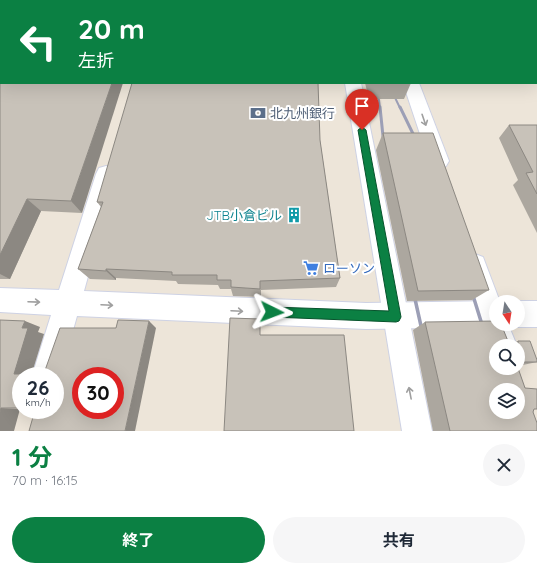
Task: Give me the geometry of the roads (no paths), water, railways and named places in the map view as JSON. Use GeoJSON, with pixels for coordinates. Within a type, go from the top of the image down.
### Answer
{"type":"FeatureCollection","features":[{"type":"Feature","properties":{"kind":"street"},"geometry":{"type":"LineString","coordinates":[[353,84],[418,431]]}},
{"type":"Feature","properties":{"kind":"street"},"geometry":{"type":"LineString","coordinates":[[411,84],[445,180]]}},
{"type":"Feature","properties":{"kind":"street"},"geometry":{"type":"LineString","coordinates":[[49,367],[111,159]]}},
{"type":"Feature","properties":{"kind":"street"},"geometry":{"type":"LineString","coordinates":[[469,247],[489,301]]}},
{"type":"Feature","properties":{"kind":"street"},"geometry":{"type":"LineString","coordinates":[[0,300],[396,317],[489,314]]}},
{"type":"Feature","properties":{"kind":"street"},"geometry":{"type":"LineString","coordinates":[[525,314],[537,314]]}},
{"type":"Feature","properties":{"kind":"railway"},"geometry":{"type":"LineString","coordinates":[[377,84],[380,108]]}},
{"type":"Feature","properties":{"kind":"railway"},"geometry":{"type":"LineString","coordinates":[[388,84],[400,108]]}},
{"type":"Feature","properties":{"kind":"railway"},"geometry":{"type":"LineString","coordinates":[[380,107],[384,146]]}},
{"type":"Feature","properties":{"kind":"railway"},"geometry":{"type":"LineString","coordinates":[[400,107],[417,142]]}},
{"type":"Feature","properties":{"kind":"railway"},"geometry":{"type":"LineString","coordinates":[[471,289],[484,331]]}},
{"type":"Feature","properties":{"kind":"railway"},"geometry":{"type":"LineString","coordinates":[[413,290],[423,335]]}},
{"type":"Feature","properties":{"kind":"place","name":"北九州銀行"},"geometry":{"type":"Point","coordinates":[258,113]}},
{"type":"Feature","properties":{"kind":"place","name":"JTB小倉ビル"},"geometry":{"type":"Point","coordinates":[294,215]}},
{"type":"Feature","properties":{"kind":"place","name":"ローソン"},"geometry":{"type":"Point","coordinates":[311,268]}}]}
